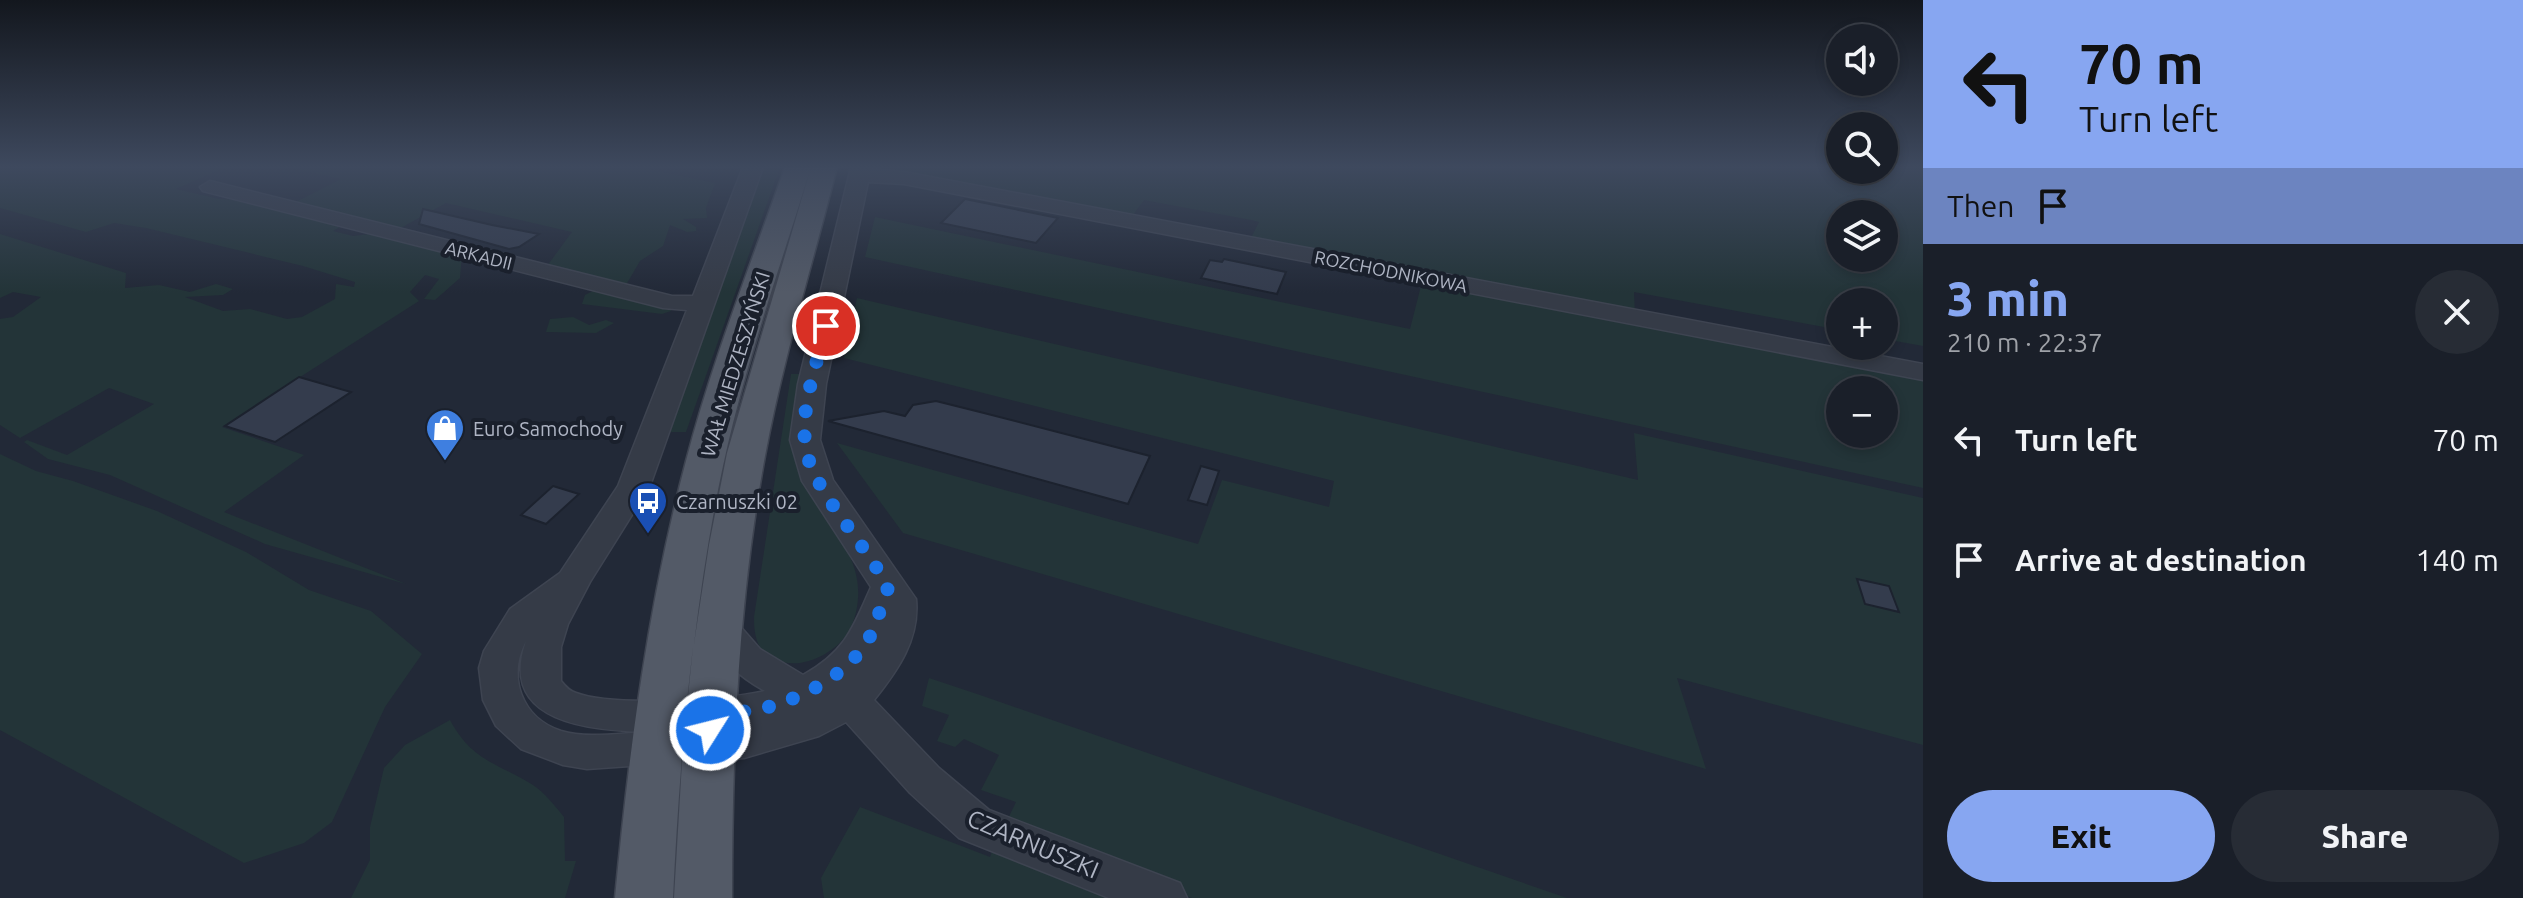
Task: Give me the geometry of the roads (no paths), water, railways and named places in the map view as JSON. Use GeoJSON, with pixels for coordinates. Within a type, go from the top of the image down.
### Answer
{"type":"FeatureCollection","features":[{"type":"Feature","properties":{"kind":"main road","name":"WAŁ MIEDZESZYŃSKI"},"geometry":{"type":"LineString","coordinates":[[703,898],[684,731],[685,552],[705,460],[784,209]]}},
{"type":"Feature","properties":{"kind":"main road","name":"WAŁ MIEDZESZYŃSKI"},"geometry":{"type":"LineString","coordinates":[[644,898],[684,731],[719,627],[738,495],[754,416],[833,209]]}},
{"type":"Feature","properties":{"kind":"street","name":"ARKADII"},"geometry":{"type":"LineString","coordinates":[[297,209],[672,303],[702,303]]}},
{"type":"Feature","properties":{"kind":"street"},"geometry":{"type":"LineString","coordinates":[[737,209],[634,486],[570,583],[534,608],[511,634],[498,662],[502,705],[520,729],[554,746],[590,752],[684,731],[754,710],[805,693],[830,678],[859,653],[870,638],[888,588]]}},
{"type":"Feature","properties":{"kind":"street"},"geometry":{"type":"LineString","coordinates":[[684,731],[778,735],[830,713],[850,700],[875,673],[891,650],[897,633],[900,614],[898,599],[818,481],[805,440],[841,209]]}},
{"type":"Feature","properties":{"kind":"street","name":"ROZCHODNIKOWA"},"geometry":{"type":"LineString","coordinates":[[1066,209],[1923,372]]}},
{"type":"Feature","properties":{"kind":"street"},"geometry":{"type":"LineString","coordinates":[[719,627],[752,667],[805,693]]}},
{"type":"Feature","properties":{"kind":"street","name":"CZARNUSZKI"},"geometry":{"type":"LineString","coordinates":[[850,700],[916,772],[974,824],[1164,898]]}},
{"type":"Feature","properties":{"kind":"place","name":"Euro Samochody"},"geometry":{"type":"Point","coordinates":[445,462]}},
{"type":"Feature","properties":{"kind":"place","name":"Czarnuszki 02"},"geometry":{"type":"Point","coordinates":[648,535]}}]}
